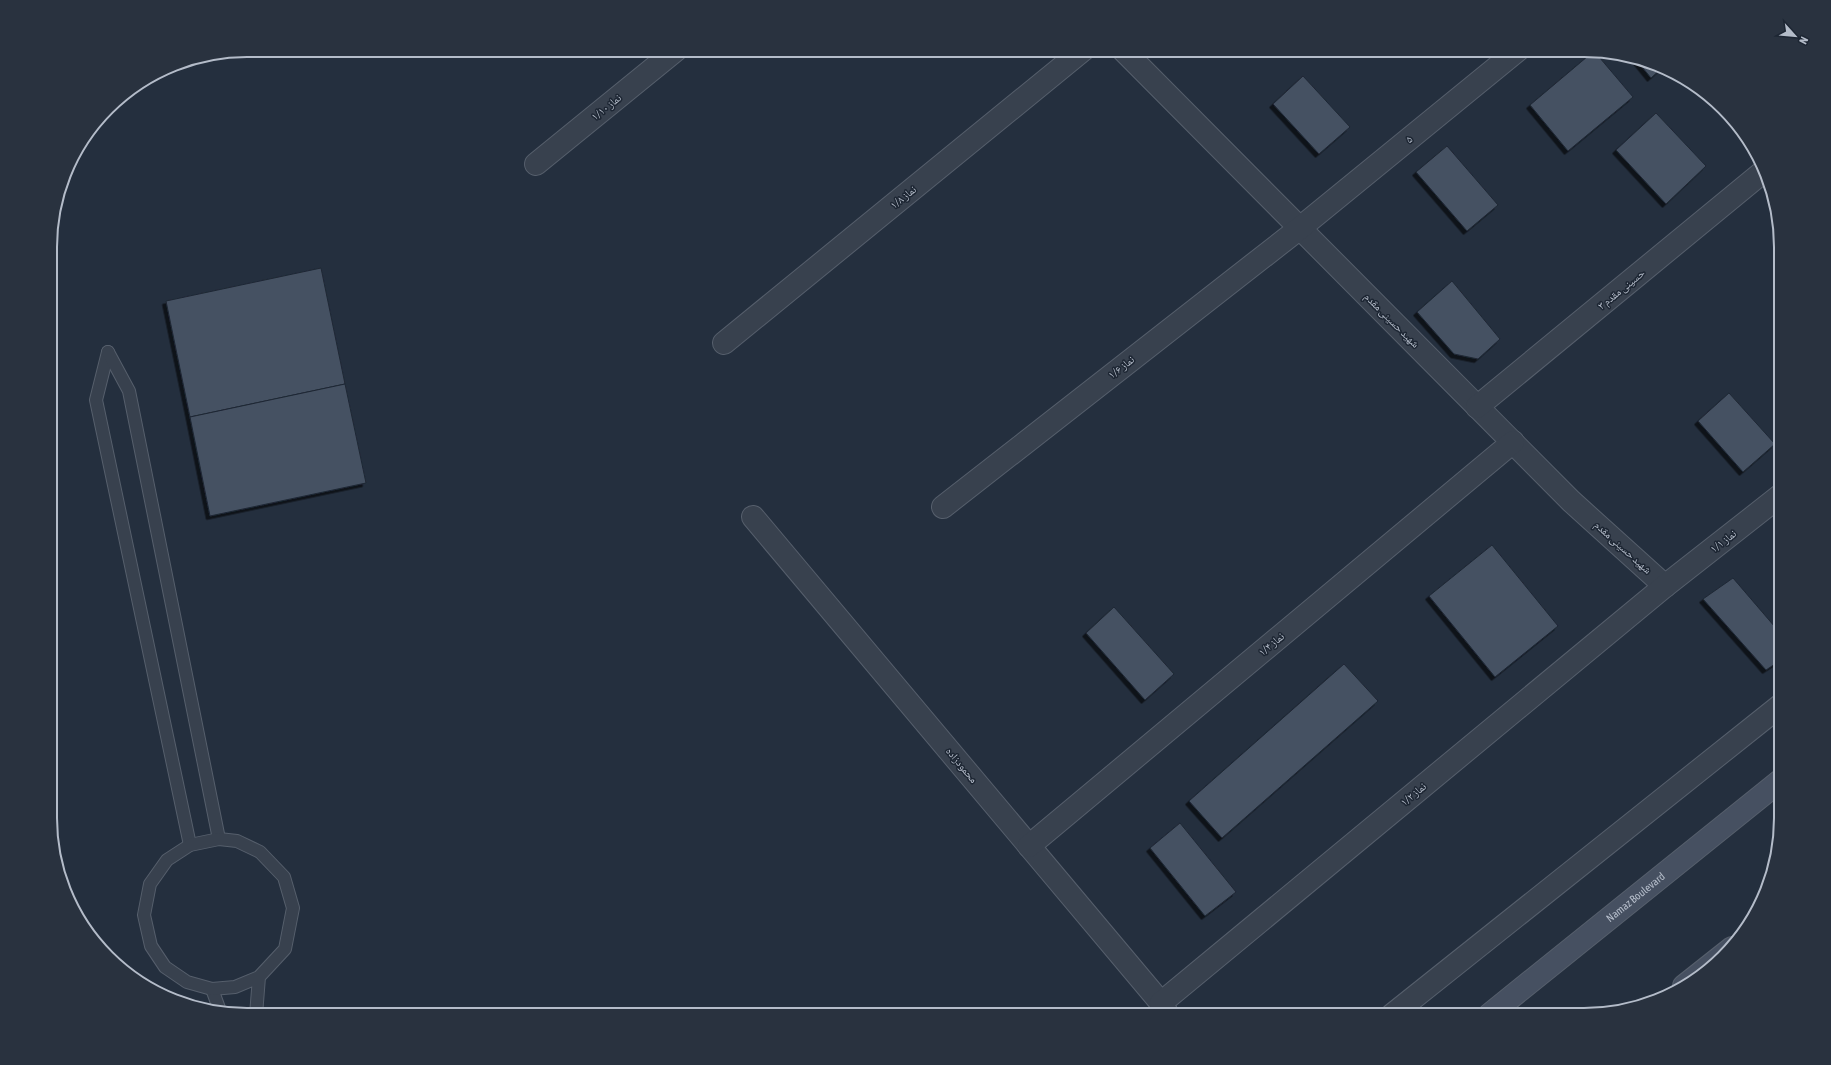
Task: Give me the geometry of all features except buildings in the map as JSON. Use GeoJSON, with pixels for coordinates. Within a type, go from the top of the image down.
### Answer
{"type":"FeatureCollection","features":[{"type":"Feature","properties":{"kind":"main road","name":"Namaz Boulevard"},"geometry":{"type":"LineString","coordinates":[[1499,1008],[1774,786]]}},
{"type":"Feature","properties":{"kind":"street","name":"نماز ۱/۱۰"},"geometry":{"type":"LineString","coordinates":[[536,164],[667,57]]}},
{"type":"Feature","properties":{"kind":"street","name":"نماز ۱/۸"},"geometry":{"type":"LineString","coordinates":[[724,343],[1074,57]]}},
{"type":"Feature","properties":{"kind":"street","name":"شهید حسینی مقدم"},"geometry":{"type":"LineString","coordinates":[[1130,57],[1571,501],[1665,586]]}},
{"type":"Feature","properties":{"kind":"street","name":"۵"},"geometry":{"type":"LineString","coordinates":[[1300,228],[1509,57]]}},
{"type":"Feature","properties":{"kind":"street","name":"حسینی مقدم ۳"},"geometry":{"type":"LineString","coordinates":[[1478,407],[1760,174]]}},
{"type":"Feature","properties":{"kind":"street","name":"نماز ۱/۶"},"geometry":{"type":"LineString","coordinates":[[943,507],[1300,228]]}},
{"type":"Feature","properties":{"kind":"street","name":"نماز ۱/۴"},"geometry":{"type":"LineString","coordinates":[[1029,846],[1513,442]]}},
{"type":"Feature","properties":{"kind":"street","name":"نماز ۱/۱"},"geometry":{"type":"LineString","coordinates":[[1665,586],[1774,500]]}},
{"type":"Feature","properties":{"kind":"street","name":"محمودزاده"},"geometry":{"type":"LineString","coordinates":[[753,517],[1164,1008]]}},
{"type":"Feature","properties":{"kind":"street","name":"نماز ۱/۲"},"geometry":{"type":"LineString","coordinates":[[1166,1008],[1665,586]]}},
{"type":"Feature","properties":{"kind":"street"},"geometry":{"type":"LineString","coordinates":[[1401,1008],[1774,711]]}},
{"type":"Feature","properties":{"kind":"lane"},"geometry":{"type":"LineString","coordinates":[[190,845],[96,400],[108,352],[129,391],[219,839]]}},
{"type":"Feature","properties":{"kind":"lane"},"geometry":{"type":"LineString","coordinates":[[219,839],[237,841],[260,852],[284,876],[293,908],[285,949],[259,977],[236,987],[212,988],[187,982],[165,967],[151,946],[144,915],[150,884],[167,860],[190,845],[219,839]]}},
{"type":"Feature","properties":{"kind":"lane"},"geometry":{"type":"LineString","coordinates":[[257,1008],[259,977]]}},
{"type":"Feature","properties":{"kind":"lane"},"geometry":{"type":"LineString","coordinates":[[212,988],[218,1005]]}}]}
